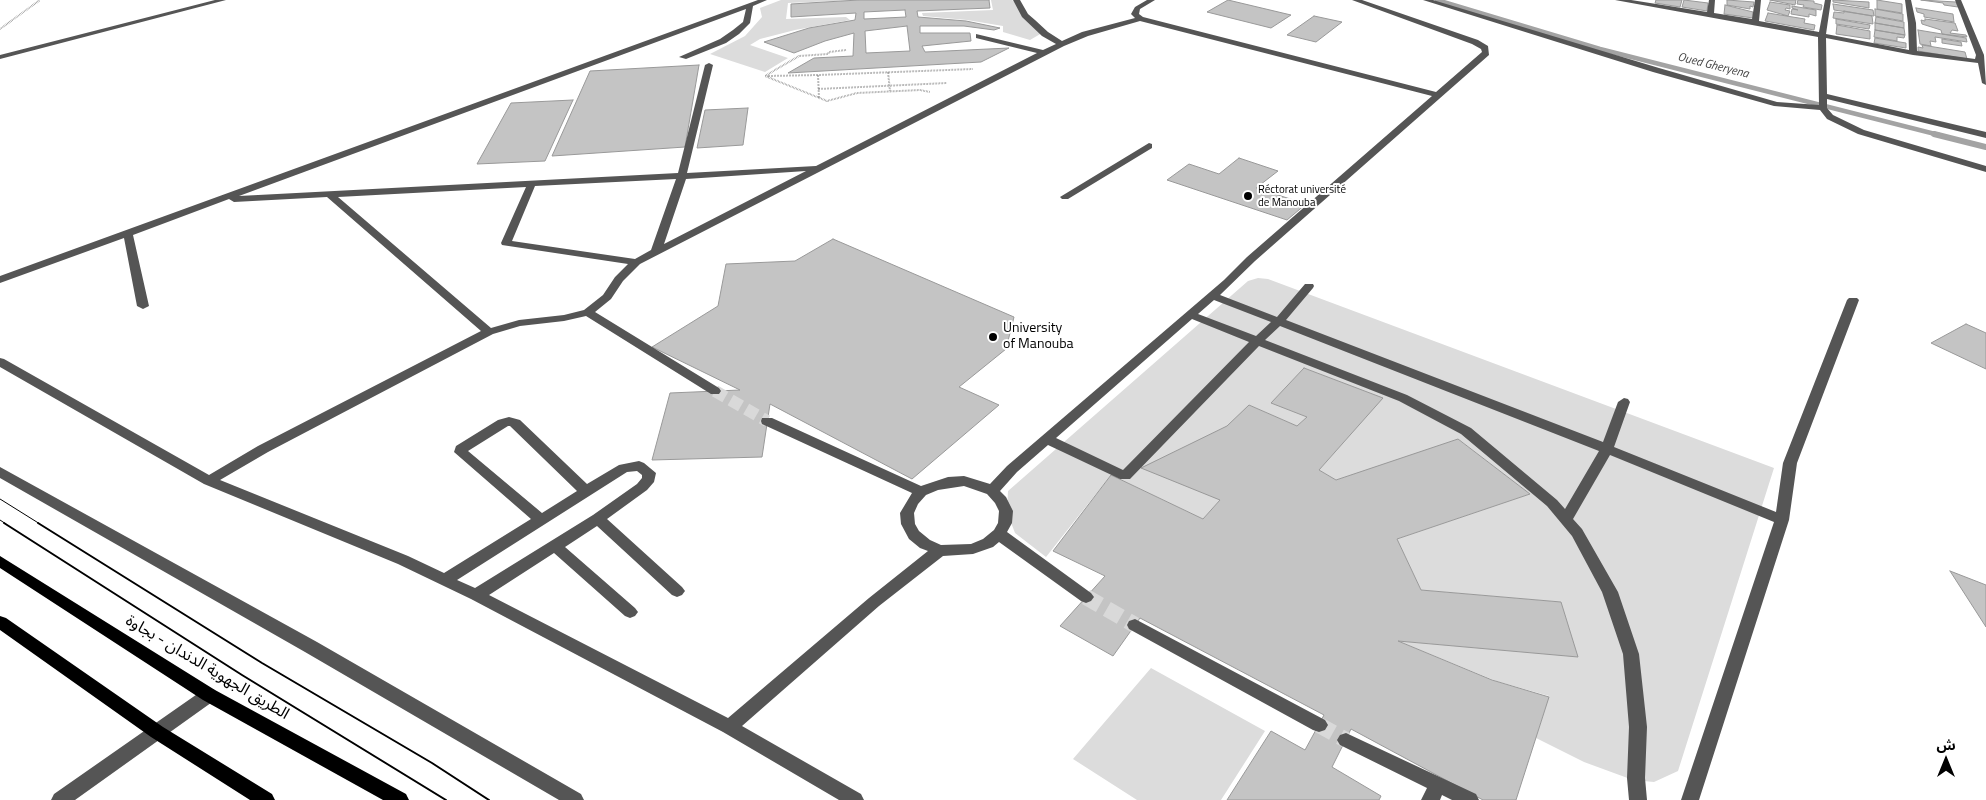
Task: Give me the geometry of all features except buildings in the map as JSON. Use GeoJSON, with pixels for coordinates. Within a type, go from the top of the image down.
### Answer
{"type":"FeatureCollection","features":[{"type":"Feature","properties":{"kind":"main road","name":"الطريق الجهوية الدندان - بجاوة"},"geometry":{"type":"LineString","coordinates":[[0,561],[209,695],[400,800]]}},
{"type":"Feature","properties":{"kind":"main road"},"geometry":{"type":"LineString","coordinates":[[0,622],[157,732],[266,800]]}},
{"type":"Feature","properties":{"kind":"street"},"geometry":{"type":"LineString","coordinates":[[0,57],[223,0]]}},
{"type":"Feature","properties":{"kind":"street"},"geometry":{"type":"LineString","coordinates":[[0,280],[764,0]]}},
{"type":"Feature","properties":{"kind":"street"},"geometry":{"type":"LineString","coordinates":[[1016,0],[1025,15],[1032,22],[1045,34],[1061,44]]}},
{"type":"Feature","properties":{"kind":"street"},"geometry":{"type":"LineString","coordinates":[[1140,19],[1135,14],[1137,8],[1152,0]]}},
{"type":"Feature","properties":{"kind":"street"},"geometry":{"type":"LineString","coordinates":[[992,491],[1012,469],[1213,296],[1259,253],[1486,53],[1485,48],[1475,42],[1355,0]]}},
{"type":"Feature","properties":{"kind":"street"},"geometry":{"type":"LineString","coordinates":[[1426,0],[1656,70],[1777,104],[1823,102],[1986,135]]}},
{"type":"Feature","properties":{"kind":"street"},"geometry":{"type":"LineString","coordinates":[[1618,0],[1644,2],[1756,22],[1913,53],[1967,61],[1981,59]]}},
{"type":"Feature","properties":{"kind":"street"},"geometry":{"type":"LineString","coordinates":[[1710,14],[1712,0]]}},
{"type":"Feature","properties":{"kind":"street"},"geometry":{"type":"LineString","coordinates":[[1756,22],[1758,0]]}},
{"type":"Feature","properties":{"kind":"street"},"geometry":{"type":"LineString","coordinates":[[1828,0],[1822,34],[1823,102],[1830,118],[1861,132],[1986,169]]}},
{"type":"Feature","properties":{"kind":"street"},"geometry":{"type":"LineString","coordinates":[[1908,0],[1912,23],[1913,53]]}},
{"type":"Feature","properties":{"kind":"street"},"geometry":{"type":"LineString","coordinates":[[1958,0],[1981,59],[1986,83]]}},
{"type":"Feature","properties":{"kind":"street"},"geometry":{"type":"LineString","coordinates":[[683,57],[723,41],[736,32],[746,23],[750,5]]}},
{"type":"Feature","properties":{"kind":"street"},"geometry":{"type":"LineString","coordinates":[[209,481],[263,449],[490,332],[519,323],[564,318],[588,312],[607,297],[619,279],[636,262],[818,167],[1061,44],[1085,34],[1140,19],[1437,95]]}},
{"type":"Feature","properties":{"kind":"street"},"geometry":{"type":"LineString","coordinates":[[979,36],[1044,53]]}},
{"type":"Feature","properties":{"kind":"street"},"geometry":{"type":"LineString","coordinates":[[656,251],[682,176],[709,66]]}},
{"type":"Feature","properties":{"kind":"street"},"geometry":{"type":"LineString","coordinates":[[1065,196],[1149,146]]}},
{"type":"Feature","properties":{"kind":"street"},"geometry":{"type":"LineString","coordinates":[[220,199],[682,176],[818,167]]}},
{"type":"Feature","properties":{"kind":"street"},"geometry":{"type":"LineString","coordinates":[[532,183],[506,243],[636,262]]}},
{"type":"Feature","properties":{"kind":"street"},"geometry":{"type":"LineString","coordinates":[[330,194],[490,332]]}},
{"type":"Feature","properties":{"kind":"street"},"geometry":{"type":"LineString","coordinates":[[128,233],[144,306]]}},
{"type":"Feature","properties":{"kind":"street"},"geometry":{"type":"LineString","coordinates":[[1047,439],[1125,476],[1257,341],[1278,322],[1309,286]]}},
{"type":"Feature","properties":{"kind":"street"},"geometry":{"type":"LineString","coordinates":[[1213,296],[1607,448],[1782,520]]}},
{"type":"Feature","properties":{"kind":"street"},"geometry":{"type":"LineString","coordinates":[[1690,800],[1782,520],[1790,463],[1853,300]]}},
{"type":"Feature","properties":{"kind":"street"},"geometry":{"type":"LineString","coordinates":[[588,312],[715,392]]}},
{"type":"Feature","properties":{"kind":"street"},"geometry":{"type":"LineString","coordinates":[[1191,315],[1403,398],[1466,431],[1552,503],[1577,533],[1610,592],[1631,654],[1638,727],[1636,778],[1638,800]]}},
{"type":"Feature","properties":{"kind":"street"},"geometry":{"type":"LineString","coordinates":[[0,362],[209,481],[394,556],[476,594],[728,727],[855,800]]}},
{"type":"Feature","properties":{"kind":"street"},"geometry":{"type":"LineString","coordinates":[[1566,520],[1607,448],[1624,402]]}},
{"type":"Feature","properties":{"kind":"street"},"geometry":{"type":"LineString","coordinates":[[542,521],[461,452],[462,449],[503,423],[509,421],[515,423],[587,492]]}},
{"type":"Feature","properties":{"kind":"street"},"geometry":{"type":"LineString","coordinates":[[767,421],[921,492]]}},
{"type":"Feature","properties":{"kind":"street"},"geometry":{"type":"LineString","coordinates":[[445,580],[624,468],[639,466],[649,473],[649,479],[642,487],[598,520],[476,594]]}},
{"type":"Feature","properties":{"kind":"street"},"geometry":{"type":"LineString","coordinates":[[0,472],[311,647],[575,800]]}},
{"type":"Feature","properties":{"kind":"street"},"geometry":{"type":"LineString","coordinates":[[956,481],[979,484],[992,491],[1001,500],[1006,511],[1005,523],[999,534],[988,543],[973,549],[940,550],[925,544],[914,535],[908,524],[907,513],[912,502],[921,492],[934,486],[956,481]]}},
{"type":"Feature","properties":{"kind":"street"},"geometry":{"type":"LineString","coordinates":[[598,520],[678,591]]}},
{"type":"Feature","properties":{"kind":"street"},"geometry":{"type":"LineString","coordinates":[[999,534],[1086,597]]}},
{"type":"Feature","properties":{"kind":"street"},"geometry":{"type":"LineString","coordinates":[[556,547],[630,612]]}},
{"type":"Feature","properties":{"kind":"street"},"geometry":{"type":"LineString","coordinates":[[728,727],[874,602],[940,550]]}},
{"type":"Feature","properties":{"kind":"street"},"geometry":{"type":"LineString","coordinates":[[1135,625],[1318,725]]}},
{"type":"Feature","properties":{"kind":"street"},"geometry":{"type":"LineString","coordinates":[[60,800],[209,695]]}},
{"type":"Feature","properties":{"kind":"street"},"geometry":{"type":"LineString","coordinates":[[1346,740],[1434,793],[1470,800]]}},
{"type":"Feature","properties":{"kind":"path"},"geometry":{"type":"LineString","coordinates":[[0,29],[40,0]]}},
{"type":"Feature","properties":{"kind":"path"},"geometry":{"type":"LineString","coordinates":[[765,76],[799,56],[828,54],[829,52],[846,50]]}},
{"type":"Feature","properties":{"kind":"path"},"geometry":{"type":"LineString","coordinates":[[960,75],[978,66]]}},
{"type":"Feature","properties":{"kind":"path"},"geometry":{"type":"LineString","coordinates":[[765,76],[973,69]]}},
{"type":"Feature","properties":{"kind":"path"},"geometry":{"type":"LineString","coordinates":[[888,72],[890,91]]}},
{"type":"Feature","properties":{"kind":"path"},"geometry":{"type":"LineString","coordinates":[[818,75],[819,98]]}},
{"type":"Feature","properties":{"kind":"path"},"geometry":{"type":"LineString","coordinates":[[765,76],[827,101],[857,92],[920,90],[939,94]]}},
{"type":"Feature","properties":{"kind":"path"},"geometry":{"type":"LineString","coordinates":[[818,90],[951,82]]}},
{"type":"Feature","properties":{"kind":"shaded area"},"geometry":{"type":"Polygon","coordinates":[[[781,0],[857,0],[788,3],[786,19],[846,17],[850,20],[795,30],[760,39],[750,45],[788,58],[765,72],[710,54],[745,36],[762,17],[760,8],[781,0]]]}},
{"type":"Feature","properties":{"kind":"shaded area"},"geometry":{"type":"Polygon","coordinates":[[[991,0],[1012,0],[1022,8],[1042,33],[1030,40],[1003,32],[1003,26],[923,16],[922,13],[993,10],[991,0]]]}},
{"type":"Feature","properties":{"kind":"shaded area"},"geometry":{"type":"Polygon","coordinates":[[[1258,278],[1268,279],[1774,468],[1678,771],[1654,782],[1633,780],[1584,762],[1536,738],[1549,696],[1496,681],[1398,641],[1577,656],[1561,602],[1421,590],[1397,539],[1530,494],[1461,441],[1336,480],[1319,470],[1382,398],[1304,368],[1272,403],[1307,417],[1297,426],[1249,405],[1220,500],[1203,519],[1111,475],[1046,557],[1015,533],[1007,512],[1008,491],[1248,281],[1258,278]]]}},
{"type":"Feature","properties":{"kind":"shaded area"},"geometry":{"type":"Polygon","coordinates":[[[1151,668],[1265,731],[1221,800],[1137,800],[1073,759],[1151,668]]]}},
{"type":"Feature","properties":{"kind":"waterway","name":"Oued Gheryena"},"geometry":{"type":"LineString","coordinates":[[1437,0],[1600,49],[1939,135]]}},
{"type":"Feature","properties":{"kind":"waterway","name":"Oued Gheryena"},"geometry":{"type":"LineString","coordinates":[[1934,134],[1986,147]]}},
{"type":"Feature","properties":{"kind":"tunnel"},"geometry":{"type":"LineString","coordinates":[[715,391],[767,421]]}},
{"type":"Feature","properties":{"kind":"tunnel"},"geometry":{"type":"LineString","coordinates":[[1086,597],[1135,625]]}},
{"type":"Feature","properties":{"kind":"tunnel"},"geometry":{"type":"LineString","coordinates":[[1319,725],[1346,740]]}},
{"type":"Feature","properties":{"kind":"tram line"},"geometry":{"type":"LineString","coordinates":[[0,499],[40,524]]}},
{"type":"Feature","properties":{"kind":"tram line"},"geometry":{"type":"LineString","coordinates":[[0,520],[6,524]]}},
{"type":"Feature","properties":{"kind":"tram line"},"geometry":{"type":"LineString","coordinates":[[4,523],[242,675],[446,800]]}},
{"type":"Feature","properties":{"kind":"tram line"},"geometry":{"type":"LineString","coordinates":[[38,523],[262,663],[432,763],[489,800]]}},
{"type":"Feature","properties":{"kind":"place","name":"Réctorat université de Manouba"},"geometry":{"type":"Point","coordinates":[1248,196]}},
{"type":"Feature","properties":{"kind":"place","name":"University of Manouba"},"geometry":{"type":"Point","coordinates":[993,337]}}]}
